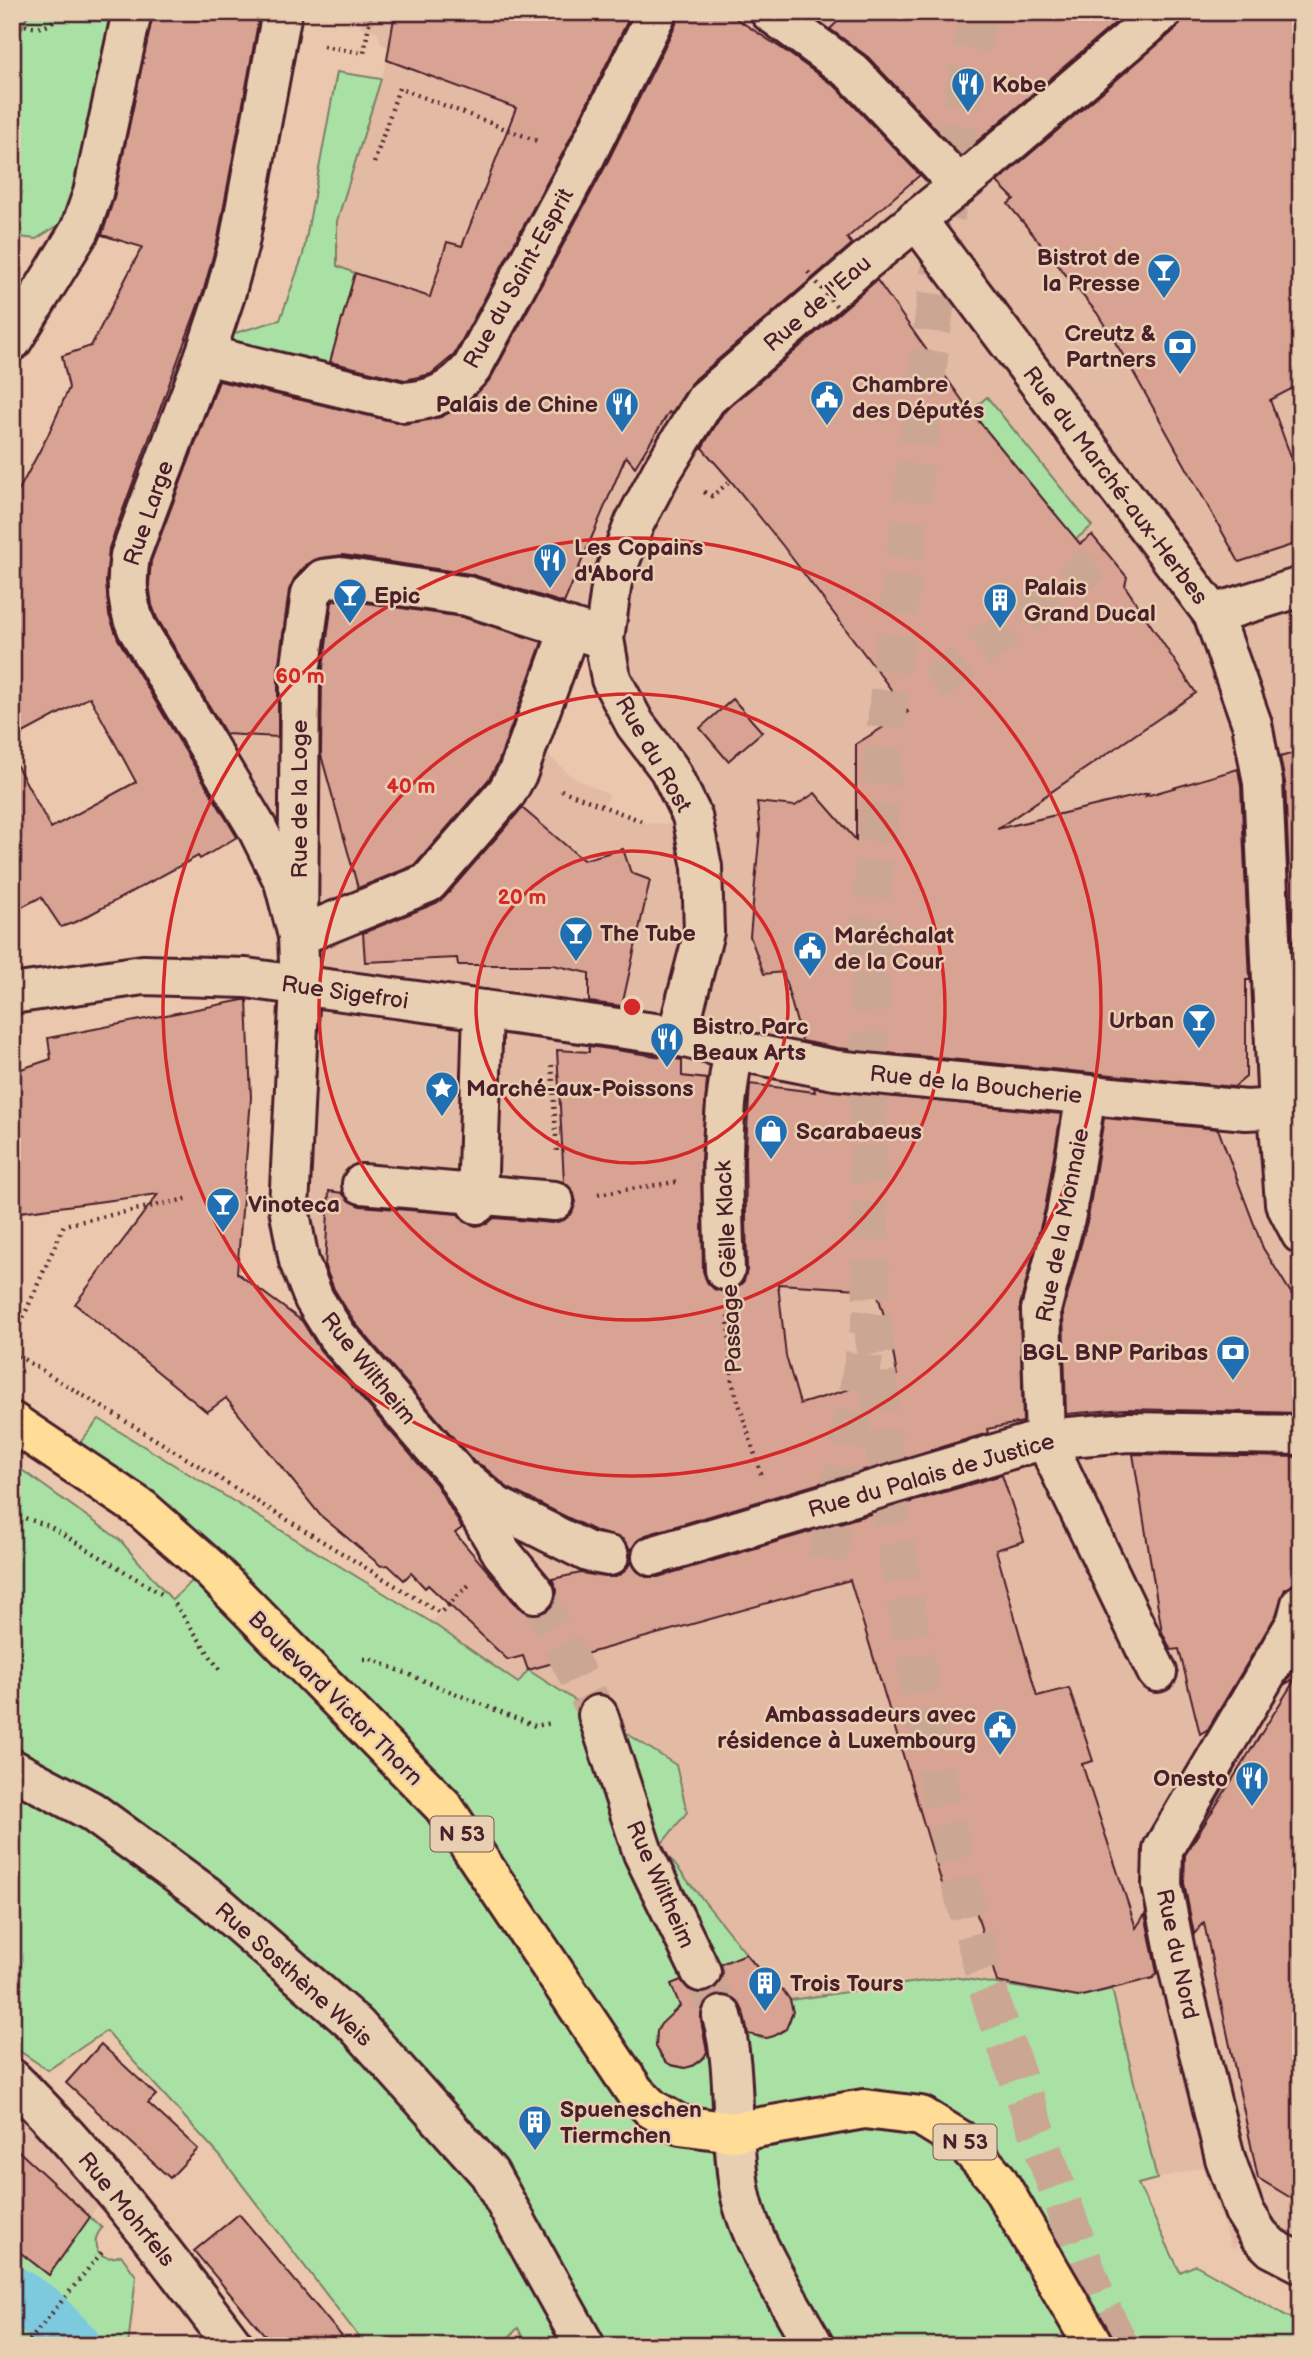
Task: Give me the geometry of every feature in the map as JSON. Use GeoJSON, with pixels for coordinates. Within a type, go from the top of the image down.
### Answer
{"type":"FeatureCollection","features":[{"type":"Feature","properties":{"kind":"main road","name":"Boulevard Victor Thorn"},"geometry":{"type":"LineString","coordinates":[[12,1422],[142,1509],[208,1567],[443,1806],[635,2092],[652,2109],[680,2125],[733,2132]]}},
{"type":"Feature","properties":{"kind":"main road","name":"N 53"},"geometry":{"type":"LineString","coordinates":[[733,2132],[864,2109],[921,2116],[965,2143],[996,2179],[1094,2346]]}},
{"type":"Feature","properties":{"kind":"street"},"geometry":{"type":"LineString","coordinates":[[12,341],[80,230],[93,193],[132,12]]}},
{"type":"Feature","properties":{"kind":"street","name":"Rue du Saint-Esprit"},"geometry":{"type":"LineString","coordinates":[[205,355],[403,402],[421,401],[443,394],[459,383],[472,368],[584,159],[657,12]]}},
{"type":"Feature","properties":{"kind":"street"},"geometry":{"type":"LineString","coordinates":[[769,12],[852,72],[959,185]]}},
{"type":"Feature","properties":{"kind":"street","name":"Rue de l'Eau"},"geometry":{"type":"LineString","coordinates":[[298,936],[428,883],[507,792],[587,634],[612,581],[635,522],[662,471],[706,399],[1162,12]]}},
{"type":"Feature","properties":{"kind":"street","name":"Rue Large"},"geometry":{"type":"LineString","coordinates":[[279,25],[239,243],[205,355],[130,556],[126,581],[129,605],[137,628],[257,828],[284,882],[298,936],[300,986]]}},
{"type":"Feature","properties":{"kind":"street","name":"Rue du Marché-aux-Herbes"},"geometry":{"type":"LineString","coordinates":[[916,219],[1213,614],[1252,724],[1263,783],[1289,1109],[1285,1203],[1301,1234]]}},
{"type":"Feature","properties":{"kind":"street","name":"Rue de la Loge"},"geometry":{"type":"LineString","coordinates":[[298,936],[300,673],[311,593],[323,579],[340,577],[467,596],[587,634]]}},
{"type":"Feature","properties":{"kind":"street"},"geometry":{"type":"LineString","coordinates":[[1213,614],[1301,587]]}},
{"type":"Feature","properties":{"kind":"street","name":"Rue de l'Eau"},"geometry":{"type":"LineString","coordinates":[[587,634],[611,679]]}},
{"type":"Feature","properties":{"kind":"street","name":"Rue du Rost"},"geometry":{"type":"LineString","coordinates":[[611,679],[635,724],[668,769],[692,816],[702,867],[704,932],[677,1036]]}},
{"type":"Feature","properties":{"kind":"street","name":"Rue Sigefroi"},"geometry":{"type":"LineString","coordinates":[[12,994],[143,975],[246,978],[677,1036]]}},
{"type":"Feature","properties":{"kind":"street","name":"Rue Wiltheim"},"geometry":{"type":"LineString","coordinates":[[300,986],[289,1208],[299,1261],[314,1299],[337,1336],[454,1471],[502,1553],[535,1594]]}},
{"type":"Feature","properties":{"kind":"street"},"geometry":{"type":"LineString","coordinates":[[478,1200],[482,1010]]}},
{"type":"Feature","properties":{"kind":"street","name":"Rue de la Boucherie"},"geometry":{"type":"LineString","coordinates":[[677,1036],[734,1051],[835,1070],[1246,1110],[1289,1109]]}},
{"type":"Feature","properties":{"kind":"street","name":"Passage Gëlle Klack"},"geometry":{"type":"LineString","coordinates":[[725,1270],[722,1162],[725,1092],[734,1051]]}},
{"type":"Feature","properties":{"kind":"street","name":"Rue de la Monnaie"},"geometry":{"type":"LineString","coordinates":[[1045,1438],[1041,1310],[1066,1214],[1086,1095]]}},
{"type":"Feature","properties":{"kind":"street"},"geometry":{"type":"LineString","coordinates":[[362,1184],[478,1200],[554,1201]]}},
{"type":"Feature","properties":{"kind":"street","name":"Rue du Palais de Justice"},"geometry":{"type":"LineString","coordinates":[[652,1556],[1045,1438],[1128,1432],[1301,1435]]}},
{"type":"Feature","properties":{"kind":"street"},"geometry":{"type":"LineString","coordinates":[[1045,1438],[1157,1672]]}},
{"type":"Feature","properties":{"kind":"street"},"geometry":{"type":"LineString","coordinates":[[454,1471],[496,1506],[588,1552],[609,1556]]}},
{"type":"Feature","properties":{"kind":"street","name":"Rue du Nord"},"geometry":{"type":"LineString","coordinates":[[1301,1604],[1296,1623],[1163,1849],[1162,1885],[1179,1971],[1225,2158],[1244,2211],[1259,2235],[1272,2248],[1301,2263]]}},
{"type":"Feature","properties":{"kind":"street","name":"Rue Wiltheim"},"geometry":{"type":"LineString","coordinates":[[598,1715],[643,1853],[701,1972]]}},
{"type":"Feature","properties":{"kind":"street","name":"Rue Sosthène Weis"},"geometry":{"type":"LineString","coordinates":[[12,1769],[91,1811],[210,1898],[356,2025],[489,2173],[585,2346]]}},
{"type":"Feature","properties":{"kind":"street"},"geometry":{"type":"LineString","coordinates":[[722,2016],[729,2041],[733,2132],[740,2194],[760,2247],[814,2346]]}},
{"type":"Feature","properties":{"kind":"street","name":"Rue Mohrfels"},"geometry":{"type":"LineString","coordinates":[[12,2079],[72,2141],[163,2252],[234,2346]]}},
{"type":"Feature","properties":{"kind":"path"},"geometry":{"type":"LineString","coordinates":[[12,20],[33,29],[46,26],[59,12]]}},
{"type":"Feature","properties":{"kind":"path"},"geometry":{"type":"LineString","coordinates":[[279,25],[364,53],[371,12]]}},
{"type":"Feature","properties":{"kind":"path"},"geometry":{"type":"LineString","coordinates":[[374,163],[399,88],[584,159]]}},
{"type":"Feature","properties":{"kind":"path"},"geometry":{"type":"LineString","coordinates":[[808,272],[843,314]]}},
{"type":"Feature","properties":{"kind":"path"},"geometry":{"type":"LineString","coordinates":[[592,803],[604,807]]}},
{"type":"Feature","properties":{"kind":"path"},"geometry":{"type":"LineString","coordinates":[[551,1054],[557,1162]]}},
{"type":"Feature","properties":{"kind":"path","name":"Passage Gëlle Klack"},"geometry":{"type":"LineString","coordinates":[[605,1193],[685,1181]]}},
{"type":"Feature","properties":{"kind":"path"},"geometry":{"type":"LineString","coordinates":[[12,1343],[64,1224],[191,1198]]}},
{"type":"Feature","properties":{"kind":"path","name":"Passage Gëlle Klack"},"geometry":{"type":"LineString","coordinates":[[725,1270],[732,1382],[775,1520]]}},
{"type":"Feature","properties":{"kind":"path"},"geometry":{"type":"LineString","coordinates":[[12,1352],[440,1614],[502,1553]]}},
{"type":"Feature","properties":{"kind":"path"},"geometry":{"type":"LineString","coordinates":[[12,1514],[49,1527],[173,1600],[221,1672]]}},
{"type":"Feature","properties":{"kind":"path"},"geometry":{"type":"LineString","coordinates":[[296,1657],[371,1659],[535,1726],[598,1715]]}},
{"type":"Feature","properties":{"kind":"path"},"geometry":{"type":"LineString","coordinates":[[25,2346],[100,2255]]}},
{"type":"Feature","properties":{"kind":"shaded area"},"geometry":{"type":"Polygon","coordinates":[[[363,12],[1301,12],[1301,2263],[1259,2235],[1232,2248],[1202,2167],[1157,2179],[1112,1989],[1078,1997],[953,1977],[790,2000],[783,1990],[771,1985],[660,1846],[598,1715],[529,1670],[519,1683],[431,1622],[486,1567],[513,1599],[553,1588],[552,1579],[299,1261],[298,936],[129,605],[205,355],[324,384],[355,272],[337,266],[337,221],[389,47],[381,44],[377,31],[360,27],[363,12]],[[570,629],[543,750],[571,776],[609,795],[604,807],[640,822],[669,824],[692,816],[669,769],[570,629]]]}},
{"type":"Feature","properties":{"kind":"shaded area"},"geometry":{"type":"Polygon","coordinates":[[[12,2079],[110,2188],[49,2275],[12,2246],[12,2079]]]}},
{"type":"Feature","properties":{"kind":"green space"},"geometry":{"type":"Polygon","coordinates":[[[29,12],[121,12],[71,217],[36,239],[12,236],[12,50],[29,12]]]}},
{"type":"Feature","properties":{"kind":"green space"},"geometry":{"type":"Polygon","coordinates":[[[337,72],[381,79],[337,221],[337,266],[355,273],[328,370],[225,345],[228,335],[280,320],[303,255],[337,72]]]}},
{"type":"Feature","properties":{"kind":"green space"},"geometry":{"type":"Polygon","coordinates":[[[987,397],[1092,526],[1076,539],[971,411],[987,397]]]}},
{"type":"Feature","properties":{"kind":"green space"},"geometry":{"type":"Polygon","coordinates":[[[99,1419],[431,1622],[518,1683],[528,1670],[676,1765],[687,1812],[660,1846],[771,1985],[744,1990],[730,1960],[672,1984],[683,2011],[661,2024],[656,2040],[658,2052],[670,2064],[676,2067],[694,2065],[704,2057],[715,2041],[741,2025],[760,2038],[781,2032],[791,2015],[790,2000],[953,1977],[1078,1997],[1112,1989],[1157,2179],[1138,2184],[1180,2272],[1196,2265],[1287,2316],[1301,2320],[1301,2346],[527,2346],[518,2328],[500,2346],[366,2346],[220,2156],[106,2031],[48,2070],[12,2046],[12,1463],[120,1540],[172,1600],[207,1567],[67,1459],[99,1419]]]}},
{"type":"Feature","properties":{"kind":"green space"},"geometry":{"type":"Polygon","coordinates":[[[90,2217],[102,2228],[96,2240],[98,2251],[107,2257],[121,2255],[136,2276],[128,2346],[12,2346],[12,2246],[49,2275],[90,2217]]]}},
{"type":"Feature","properties":{"kind":"building"},"geometry":{"type":"Polygon","coordinates":[[[153,12],[260,12],[218,238],[204,289],[109,548],[106,583],[109,615],[118,639],[237,837],[200,859],[198,856],[78,921],[61,927],[41,897],[12,912],[12,757],[51,828],[136,782],[90,697],[12,739],[12,503],[69,388],[62,356],[91,346],[142,247],[102,235],[114,198],[153,12]]]}},
{"type":"Feature","properties":{"kind":"building"},"geometry":{"type":"Polygon","coordinates":[[[395,12],[632,12],[565,149],[454,355],[431,374],[405,380],[330,362],[355,273],[430,297],[447,242],[462,246],[516,108],[387,60],[395,12]]]}},
{"type":"Feature","properties":{"kind":"building"},"geometry":{"type":"Polygon","coordinates":[[[679,12],[726,12],[784,50],[837,88],[920,175],[847,238],[852,244],[692,382],[671,414],[669,412],[635,467],[626,456],[564,603],[470,574],[343,555],[320,558],[306,565],[289,590],[278,670],[278,737],[226,734],[157,618],[149,584],[151,561],[219,381],[404,424],[441,417],[470,400],[491,378],[604,169],[677,22],[679,12]]]}},
{"type":"Feature","properties":{"kind":"building"},"geometry":{"type":"Polygon","coordinates":[[[848,12],[1128,12],[967,150],[959,142],[953,147],[868,57],[830,29],[848,12]]]}},
{"type":"Feature","properties":{"kind":"building"},"geometry":{"type":"Polygon","coordinates":[[[1183,12],[1301,12],[1301,384],[1270,400],[1301,484],[1301,542],[1239,562],[1131,368],[1097,313],[1008,204],[1014,199],[997,182],[1176,29],[1182,20],[1183,12]]]}},
{"type":"Feature","properties":{"kind":"building"},"geometry":{"type":"Polygon","coordinates":[[[877,280],[967,407],[1080,544],[1092,535],[1127,577],[1125,586],[1196,693],[997,829],[1148,793],[1146,796],[1238,769],[1250,980],[1246,980],[1246,1077],[1234,1087],[838,1048],[802,1041],[783,972],[764,974],[750,936],[760,830],[757,802],[795,806],[815,793],[856,840],[856,744],[908,712],[783,546],[702,448],[723,413],[877,280]]]}},
{"type":"Feature","properties":{"kind":"building"},"geometry":{"type":"Polygon","coordinates":[[[340,599],[462,617],[542,642],[498,763],[489,779],[415,865],[358,888],[321,755],[322,675],[332,602],[340,599]]]}},
{"type":"Feature","properties":{"kind":"building"},"geometry":{"type":"Polygon","coordinates":[[[733,699],[762,732],[728,761],[700,728],[733,699]]]}},
{"type":"Feature","properties":{"kind":"building"},"geometry":{"type":"Polygon","coordinates":[[[1301,751],[1301,979],[1294,979],[1285,782],[1280,757],[1301,751]]]}},
{"type":"Feature","properties":{"kind":"building"},"geometry":{"type":"Polygon","coordinates":[[[522,808],[583,860],[623,849],[631,873],[650,880],[622,1006],[589,1002],[589,973],[553,965],[458,965],[457,958],[365,962],[363,933],[444,898],[522,808]]]}},
{"type":"Feature","properties":{"kind":"building"},"geometry":{"type":"Polygon","coordinates":[[[247,1000],[251,1098],[237,1273],[302,1321],[320,1350],[436,1484],[462,1528],[455,1533],[518,1607],[527,1613],[538,1615],[549,1609],[556,1600],[557,1590],[552,1579],[581,1573],[616,1577],[625,1571],[631,1562],[637,1571],[646,1577],[658,1577],[1002,1475],[1024,1541],[996,1550],[1037,1696],[1069,1688],[1093,1761],[1082,1764],[1136,1928],[1145,1914],[1157,1973],[1153,1978],[1078,1997],[997,1982],[973,1901],[950,1910],[850,1580],[528,1670],[523,1656],[508,1660],[428,1585],[425,1588],[411,1573],[404,1580],[388,1565],[381,1566],[320,1515],[226,1398],[207,1412],[75,1304],[158,1194],[12,1213],[12,1072],[51,1059],[48,1038],[247,1000]]]}},
{"type":"Feature","properties":{"kind":"building"},"geometry":{"type":"Polygon","coordinates":[[[589,1046],[682,1060],[682,1076],[707,1079],[701,1159],[703,1271],[707,1282],[714,1289],[725,1292],[737,1288],[744,1281],[747,1270],[745,1160],[750,1084],[815,1092],[814,1088],[1061,1114],[1045,1209],[1020,1305],[1023,1422],[987,1429],[988,1433],[646,1535],[637,1541],[631,1550],[623,1539],[595,1531],[508,1488],[483,1466],[474,1462],[355,1323],[334,1289],[325,1267],[329,1191],[342,1193],[349,1201],[360,1206],[458,1214],[465,1222],[476,1226],[487,1224],[494,1218],[552,1223],[564,1220],[572,1213],[576,1202],[573,1191],[564,1182],[557,1050],[589,1052],[589,1046]],[[778,1284],[786,1356],[800,1404],[897,1375],[890,1334],[876,1290],[778,1284]]]}},
{"type":"Feature","properties":{"kind":"building"},"geometry":{"type":"Polygon","coordinates":[[[1104,1118],[1218,1129],[1263,1248],[1301,1309],[1301,1413],[1125,1409],[1066,1414],[1063,1312],[1088,1218],[1104,1118]]]}},
{"type":"Feature","properties":{"kind":"building"},"geometry":{"type":"Polygon","coordinates":[[[1133,1454],[1301,1457],[1301,1583],[1295,1583],[1285,1589],[1276,1615],[1208,1729],[1200,1734],[1179,1649],[1171,1650],[1162,1632],[1133,1454]]]}},
{"type":"Feature","properties":{"kind":"building"},"geometry":{"type":"Polygon","coordinates":[[[1301,1658],[1301,2204],[1258,2178],[1204,1923],[1194,1934],[1184,1883],[1185,1855],[1296,1678],[1285,1684],[1301,1658]]]}},
{"type":"Feature","properties":{"kind":"building","name":"Trois Tours"},"geometry":{"type":"Polygon","coordinates":[[[746,1954],[769,1982],[783,1990],[790,2000],[793,2012],[786,2029],[767,2038],[748,2034],[738,2002],[728,1995],[716,1995],[707,2000],[701,2010],[707,2052],[704,2057],[685,2068],[665,2061],[656,2047],[657,2031],[680,2006],[671,1984],[681,1980],[689,1990],[699,1994],[710,1992],[719,1984],[723,1974],[721,1964],[746,1954]]]}},
{"type":"Feature","properties":{"kind":"building"},"geometry":{"type":"Polygon","coordinates":[[[101,2044],[156,2095],[148,2103],[198,2149],[170,2178],[66,2083],[101,2044]]]}},
{"type":"Feature","properties":{"kind":"building"},"geometry":{"type":"Polygon","coordinates":[[[12,2145],[90,2217],[49,2275],[12,2246],[12,2145]]]}},
{"type":"Feature","properties":{"kind":"building"},"geometry":{"type":"Polygon","coordinates":[[[239,2214],[350,2346],[274,2346],[194,2251],[239,2214]]]}},
{"type":"Feature","properties":{"kind":"waterway"},"geometry":{"type":"LineString","coordinates":[[12,2293],[38,2309],[74,2346]]}},
{"type":"Feature","properties":{"kind":"tunnel"},"geometry":{"type":"LineString","coordinates":[[978,12],[951,174],[890,680],[872,896],[868,1139],[872,1313],[890,1510],[922,1701],[954,1859],[994,2011],[1096,2297],[1120,2346]]}},
{"type":"Feature","properties":{"kind":"tunnel"},"geometry":{"type":"LineString","coordinates":[[933,685],[1095,563]]}},
{"type":"Feature","properties":{"kind":"tunnel"},"geometry":{"type":"LineString","coordinates":[[827,1560],[872,1313]]}},
{"type":"Feature","properties":{"kind":"tunnel"},"geometry":{"type":"LineString","coordinates":[[535,1593],[598,1715]]}},
{"type":"Feature","properties":{"kind":"tunnel"},"geometry":{"type":"LineString","coordinates":[[701,1972],[722,2016]]}},
{"type":"Feature","properties":{"kind":"place","name":"Kobe"},"geometry":{"type":"Point","coordinates":[968,114]}},
{"type":"Feature","properties":{"kind":"place","name":"Bistrot de la Presse"},"geometry":{"type":"Point","coordinates":[1164,300]}},
{"type":"Feature","properties":{"kind":"place","name":"Creutz & Partners"},"geometry":{"type":"Point","coordinates":[1180,376]}},
{"type":"Feature","properties":{"kind":"place","name":"Chambre des Députés"},"geometry":{"type":"Point","coordinates":[827,427]}},
{"type":"Feature","properties":{"kind":"place","name":"Palais de Chine"},"geometry":{"type":"Point","coordinates":[622,434]}},
{"type":"Feature","properties":{"kind":"place","name":"Les Copains d'Abord"},"geometry":{"type":"Point","coordinates":[550,590]}},
{"type":"Feature","properties":{"kind":"place","name":"Epic"},"geometry":{"type":"Point","coordinates":[350,625]}},
{"type":"Feature","properties":{"kind":"place","name":"Palais Grand Ducal"},"geometry":{"type":"Point","coordinates":[1000,630]}},
{"type":"Feature","properties":{"kind":"place","name":"The Tube"},"geometry":{"type":"Point","coordinates":[576,963]}},
{"type":"Feature","properties":{"kind":"place","name":"Maréchalat de la Cour"},"geometry":{"type":"Point","coordinates":[810,978]}},
{"type":"Feature","properties":{"kind":"place","name":"Urban"},"geometry":{"type":"Point","coordinates":[1199,1050]}},
{"type":"Feature","properties":{"kind":"place","name":"Bistro Parc Beaux Arts"},"geometry":{"type":"Point","coordinates":[667,1069]}},
{"type":"Feature","properties":{"kind":"place","name":"Marché-aux-Poissons"},"geometry":{"type":"Point","coordinates":[442,1118]}},
{"type":"Feature","properties":{"kind":"place","name":"Scarabaeus"},"geometry":{"type":"Point","coordinates":[771,1161]}},
{"type":"Feature","properties":{"kind":"place","name":"Vinoteca"},"geometry":{"type":"Point","coordinates":[223,1234]}},
{"type":"Feature","properties":{"kind":"place","name":"BGL BNP Paribas"},"geometry":{"type":"Point","coordinates":[1233,1382]}},
{"type":"Feature","properties":{"kind":"place","name":"Ambassadeurs avec résidence à Luxembourg"},"geometry":{"type":"Point","coordinates":[1000,1757]}},
{"type":"Feature","properties":{"kind":"place","name":"Onesto"},"geometry":{"type":"Point","coordinates":[1252,1808]}},
{"type":"Feature","properties":{"kind":"place","name":"Trois Tours"},"geometry":{"type":"Point","coordinates":[765,2013]}},
{"type":"Feature","properties":{"kind":"place","name":"Spueneschen Tiermchen"},"geometry":{"type":"Point","coordinates":[535,2152]}}]}
